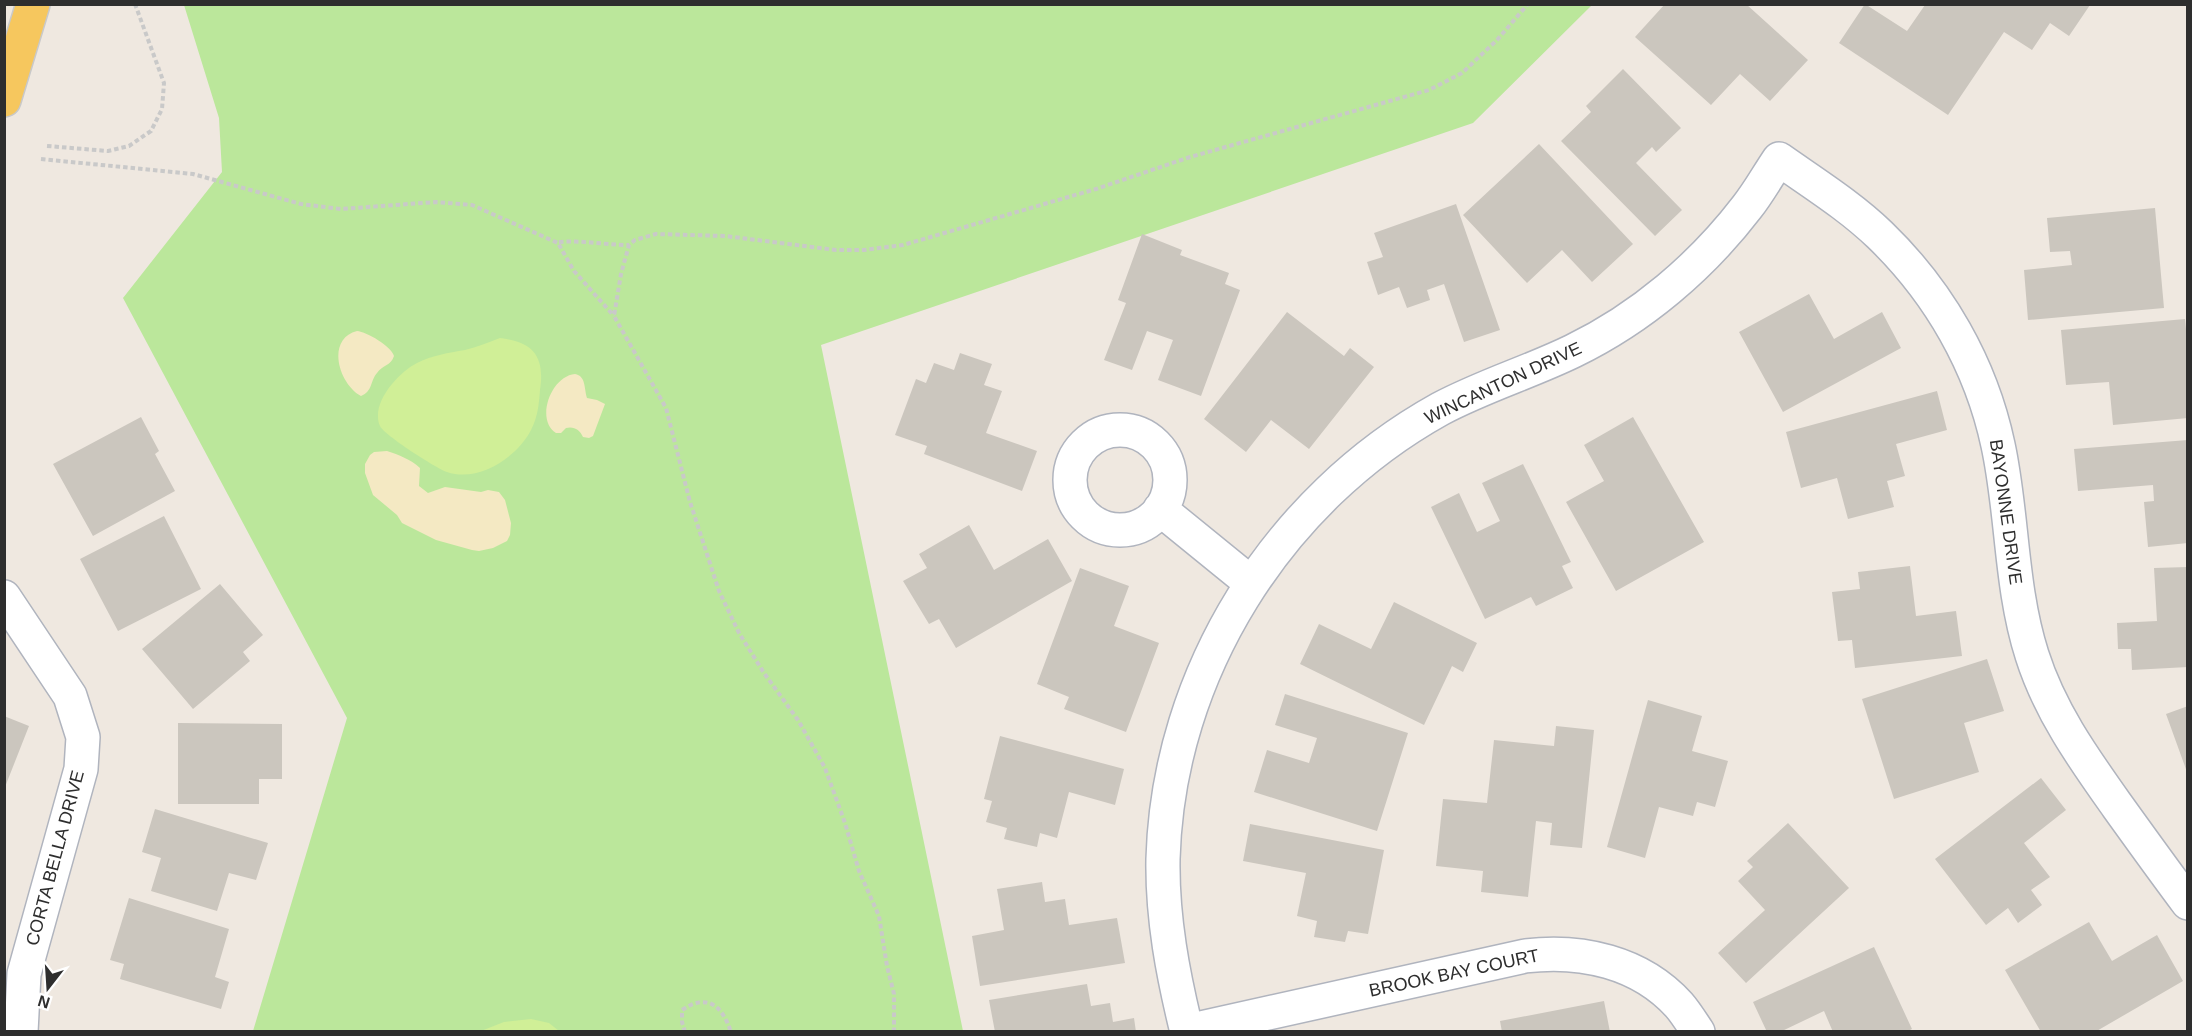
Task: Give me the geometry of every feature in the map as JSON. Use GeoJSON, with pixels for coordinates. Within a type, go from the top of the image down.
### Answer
{"type":"FeatureCollection","features":[{"type":"Feature","properties":{"kind":"main road"},"geometry":{"type":"LineString","coordinates":[[8,88],[33,4]]}},
{"type":"Feature","properties":{"kind":"street","name":"WINCANTON DRIVE"},"geometry":{"type":"LineString","coordinates":[[1187,1031],[1174,981],[1165,920],[1163,859],[1168,798],[1181,737],[1201,679],[1226,624],[1251,583],[1297,523],[1340,479],[1389,441],[1441,409],[1574,350],[1624,322],[1670,288],[1711,249],[1748,206],[1779,159]]}},
{"type":"Feature","properties":{"kind":"street","name":"BAYONNE DRIVE"},"geometry":{"type":"LineString","coordinates":[[1779,159],[1841,202],[1879,234],[1913,270],[1942,310],[1967,352],[1986,398],[1999,445],[2021,616],[2046,693],[2064,729],[2086,763],[2187,903]]}},
{"type":"Feature","properties":{"kind":"street"},"geometry":{"type":"LineString","coordinates":[[1160,509],[1251,583]]}},
{"type":"Feature","properties":{"kind":"street","name":"CORTA BELLA DRIVE"},"geometry":{"type":"LineString","coordinates":[[4,597],[70,696],[83,737],[81,769],[24,974],[21,1032]]}},
{"type":"Feature","properties":{"kind":"street","name":"BROOK BAY COURT"},"geometry":{"type":"LineString","coordinates":[[1187,1031],[1525,956],[1563,953],[1599,959],[1634,972],[1673,999],[1698,1032]]}},
{"type":"Feature","properties":{"kind":"path"},"geometry":{"type":"LineString","coordinates":[[47,146],[108,151],[129,146],[151,131],[162,109],[164,83],[135,4]]}},
{"type":"Feature","properties":{"kind":"path"},"geometry":{"type":"LineString","coordinates":[[614,316],[621,274],[630,245],[635,240],[656,234],[724,236],[836,250],[864,250],[903,245],[1096,189],[1190,157],[1429,90],[1462,73],[1497,40],[1528,4]]}},
{"type":"Feature","properties":{"kind":"path"},"geometry":{"type":"LineString","coordinates":[[41,159],[193,174],[301,204],[341,209],[436,202],[472,205],[558,243],[575,241],[601,245],[630,245]]}},
{"type":"Feature","properties":{"kind":"path"},"geometry":{"type":"LineString","coordinates":[[558,243],[574,271],[614,316],[666,408],[696,524],[719,591],[739,633],[798,720],[825,768],[859,871],[879,916],[894,994],[896,1026],[894,1032]]}},
{"type":"Feature","properties":{"kind":"path"},"geometry":{"type":"LineString","coordinates":[[686,1032],[682,1022],[682,1010],[699,1001],[706,1001],[715,1006],[723,1014],[731,1032]]}},
{"type":"Feature","properties":{"kind":"green space"},"geometry":{"type":"Polygon","coordinates":[[[184,5],[1592,5],[1473,123],[821,345],[963,1031],[253,1031],[347,718],[123,298],[222,172],[219,118],[184,5]]]}},
{"type":"Feature","properties":{"kind":"green space"},"geometry":{"type":"Polygon","coordinates":[[[500,338],[521,343],[529,348],[539,360],[541,369],[537,415],[525,440],[507,458],[484,471],[472,474],[447,472],[400,443],[380,426],[378,417],[383,398],[388,389],[410,367],[429,358],[469,349],[500,338]]]}},
{"type":"Feature","properties":{"kind":"green space"},"geometry":{"type":"Polygon","coordinates":[[[531,1019],[549,1023],[559,1031],[481,1031],[504,1022],[531,1019]]]}},
{"type":"Feature","properties":{"kind":"sand"},"geometry":{"type":"Polygon","coordinates":[[[357,331],[378,340],[394,356],[391,362],[379,370],[368,391],[361,396],[346,381],[339,362],[341,343],[347,336],[357,331]]]}},
{"type":"Feature","properties":{"kind":"sand"},"geometry":{"type":"Polygon","coordinates":[[[575,374],[583,380],[587,398],[605,404],[593,436],[589,438],[583,437],[574,428],[566,428],[561,433],[556,433],[550,427],[547,419],[546,409],[553,390],[559,382],[575,374]]]}},
{"type":"Feature","properties":{"kind":"sand"},"geometry":{"type":"Polygon","coordinates":[[[387,451],[420,468],[419,486],[428,493],[445,487],[499,492],[505,500],[511,523],[507,541],[493,548],[472,550],[436,540],[402,523],[397,515],[373,495],[365,473],[365,464],[370,455],[374,452],[387,451]]]}},
{"type":"Feature","properties":{"kind":"building"},"geometry":{"type":"Polygon","coordinates":[[[1665,4],[1746,4],[1808,60],[1770,101],[1740,74],[1711,105],[1635,37],[1665,4]]]}},
{"type":"Feature","properties":{"kind":"building"},"geometry":{"type":"Polygon","coordinates":[[[1865,4],[1907,31],[1925,5],[2090,5],[2069,36],[2050,23],[2032,50],[2004,32],[1948,115],[1839,43],[1865,4]]]}},
{"type":"Feature","properties":{"kind":"building"},"geometry":{"type":"Polygon","coordinates":[[[1623,69],[1681,128],[1656,152],[1652,147],[1636,163],[1682,210],[1655,236],[1561,141],[1591,112],[1586,106],[1623,69]]]}},
{"type":"Feature","properties":{"kind":"building"},"geometry":{"type":"Polygon","coordinates":[[[1539,144],[1633,244],[1592,282],[1562,250],[1527,283],[1463,215],[1539,144]]]}},
{"type":"Feature","properties":{"kind":"building"},"geometry":{"type":"Polygon","coordinates":[[[1456,204],[1500,330],[1464,342],[1444,284],[1427,290],[1430,300],[1407,308],[1399,287],[1378,295],[1367,262],[1383,257],[1374,233],[1456,204]]]}},
{"type":"Feature","properties":{"kind":"building"},"geometry":{"type":"Polygon","coordinates":[[[2155,208],[2164,308],[2028,320],[2024,270],[2072,265],[2070,251],[2050,252],[2047,218],[2155,208]]]}},
{"type":"Feature","properties":{"kind":"building"},"geometry":{"type":"Polygon","coordinates":[[[1142,234],[1182,250],[1180,255],[1229,273],[1225,284],[1240,290],[1201,396],[1158,380],[1173,340],[1147,331],[1132,370],[1104,360],[1126,303],[1118,300],[1142,234]]]}},
{"type":"Feature","properties":{"kind":"building"},"geometry":{"type":"Polygon","coordinates":[[[1809,294],[1834,339],[1882,312],[1901,348],[1783,412],[1739,332],[1809,294]]]}},
{"type":"Feature","properties":{"kind":"building"},"geometry":{"type":"Polygon","coordinates":[[[1287,312],[1344,356],[1350,348],[1374,367],[1309,449],[1271,420],[1246,452],[1204,419],[1287,312]]]}},
{"type":"Feature","properties":{"kind":"building"},"geometry":{"type":"Polygon","coordinates":[[[2185,319],[2188,349],[2188,418],[2113,425],[2109,382],[2066,385],[2061,330],[2185,319]]]}},
{"type":"Feature","properties":{"kind":"building"},"geometry":{"type":"Polygon","coordinates":[[[960,353],[992,364],[984,385],[1002,391],[986,433],[1037,451],[1022,491],[924,454],[927,446],[895,435],[916,379],[926,383],[934,363],[954,370],[960,353]]]}},
{"type":"Feature","properties":{"kind":"building"},"geometry":{"type":"Polygon","coordinates":[[[1937,391],[1947,430],[1896,444],[1905,476],[1887,481],[1894,507],[1848,519],[1837,478],[1801,488],[1786,432],[1937,391]]]}},
{"type":"Feature","properties":{"kind":"building"},"geometry":{"type":"Polygon","coordinates":[[[141,417],[159,451],[155,454],[175,491],[93,536],[53,464],[141,417]]]}},
{"type":"Feature","properties":{"kind":"building"},"geometry":{"type":"Polygon","coordinates":[[[1633,417],[1704,542],[1616,591],[1566,502],[1604,481],[1584,445],[1633,417]]]}},
{"type":"Feature","properties":{"kind":"building"},"geometry":{"type":"Polygon","coordinates":[[[2188,440],[2188,543],[2148,547],[2144,502],[2154,501],[2153,485],[2078,491],[2074,449],[2188,440]]]}},
{"type":"Feature","properties":{"kind":"building"},"geometry":{"type":"Polygon","coordinates":[[[1523,464],[1571,562],[1562,566],[1573,588],[1536,606],[1531,597],[1485,619],[1431,507],[1459,493],[1477,532],[1500,521],[1482,483],[1523,464]]]}},
{"type":"Feature","properties":{"kind":"building"},"geometry":{"type":"Polygon","coordinates":[[[164,516],[201,589],[118,631],[80,559],[164,516]]]}},
{"type":"Feature","properties":{"kind":"building"},"geometry":{"type":"Polygon","coordinates":[[[969,525],[994,570],[1048,539],[1072,581],[956,648],[939,619],[929,624],[903,581],[927,568],[919,554],[969,525]]]}},
{"type":"Feature","properties":{"kind":"building"},"geometry":{"type":"Polygon","coordinates":[[[1910,566],[1916,616],[1956,611],[1962,656],[1855,668],[1852,640],[1838,641],[1832,592],[1860,589],[1858,572],[1910,566]]]}},
{"type":"Feature","properties":{"kind":"building"},"geometry":{"type":"Polygon","coordinates":[[[2188,567],[2188,667],[2132,670],[2131,649],[2118,649],[2117,623],[2157,621],[2154,568],[2188,567]]]}},
{"type":"Feature","properties":{"kind":"building"},"geometry":{"type":"Polygon","coordinates":[[[1080,568],[1129,586],[1114,626],[1159,643],[1126,732],[1064,709],[1069,697],[1037,684],[1080,568]]]}},
{"type":"Feature","properties":{"kind":"building"},"geometry":{"type":"Polygon","coordinates":[[[220,584],[263,635],[243,652],[250,661],[193,709],[142,649],[220,584]]]}},
{"type":"Feature","properties":{"kind":"building"},"geometry":{"type":"Polygon","coordinates":[[[1394,602],[1477,643],[1463,672],[1452,666],[1424,725],[1300,664],[1319,624],[1371,649],[1394,602]]]}},
{"type":"Feature","properties":{"kind":"building"},"geometry":{"type":"Polygon","coordinates":[[[1987,659],[2004,711],[1964,723],[1979,772],[1894,799],[1862,699],[1987,659]]]}},
{"type":"Feature","properties":{"kind":"building"},"geometry":{"type":"Polygon","coordinates":[[[1285,694],[1408,733],[1377,831],[1254,792],[1267,750],[1309,763],[1317,738],[1275,725],[1285,694]]]}},
{"type":"Feature","properties":{"kind":"building"},"geometry":{"type":"Polygon","coordinates":[[[1648,700],[1702,716],[1692,751],[1728,761],[1715,807],[1697,802],[1693,816],[1659,807],[1645,858],[1607,847],[1648,700]]]}},
{"type":"Feature","properties":{"kind":"building"},"geometry":{"type":"Polygon","coordinates":[[[2188,706],[2188,772],[2187,772],[2166,714],[2188,706]]]}},
{"type":"Feature","properties":{"kind":"building"},"geometry":{"type":"Polygon","coordinates":[[[4,716],[29,726],[5,787],[4,787],[4,716]]]}},
{"type":"Feature","properties":{"kind":"building"},"geometry":{"type":"Polygon","coordinates":[[[178,723],[282,724],[282,779],[259,779],[259,804],[178,804],[178,723]]]}},
{"type":"Feature","properties":{"kind":"building"},"geometry":{"type":"Polygon","coordinates":[[[1556,726],[1594,730],[1582,848],[1550,845],[1552,823],[1536,821],[1528,897],[1481,892],[1483,871],[1436,866],[1443,799],[1487,803],[1494,740],[1554,746],[1556,726]]]}},
{"type":"Feature","properties":{"kind":"building"},"geometry":{"type":"Polygon","coordinates":[[[1000,736],[1124,769],[1115,805],[1069,792],[1057,838],[1040,833],[1037,847],[1004,839],[1007,828],[986,822],[992,801],[984,799],[1000,736]]]}},
{"type":"Feature","properties":{"kind":"building"},"geometry":{"type":"Polygon","coordinates":[[[2041,778],[2066,810],[2024,843],[2050,877],[2031,890],[2042,905],[2018,923],[2008,908],[1986,925],[1935,859],[2041,778]]]}},
{"type":"Feature","properties":{"kind":"building"},"geometry":{"type":"Polygon","coordinates":[[[155,809],[268,843],[256,880],[229,873],[217,911],[151,891],[161,858],[142,852],[155,809]]]}},
{"type":"Feature","properties":{"kind":"building"},"geometry":{"type":"Polygon","coordinates":[[[1788,823],[1849,888],[1746,983],[1718,953],[1765,910],[1738,881],[1753,867],[1747,861],[1788,823]]]}},
{"type":"Feature","properties":{"kind":"building"},"geometry":{"type":"Polygon","coordinates":[[[1250,824],[1384,850],[1368,934],[1348,931],[1345,942],[1314,937],[1317,921],[1297,916],[1306,873],[1243,861],[1250,824]]]}},
{"type":"Feature","properties":{"kind":"building"},"geometry":{"type":"Polygon","coordinates":[[[1042,882],[1045,902],[1065,899],[1069,925],[1117,918],[1125,963],[980,986],[972,936],[1004,930],[997,889],[1042,882]]]}},
{"type":"Feature","properties":{"kind":"building"},"geometry":{"type":"Polygon","coordinates":[[[129,898],[229,929],[215,977],[229,982],[221,1009],[120,979],[124,964],[110,960],[129,898]]]}},
{"type":"Feature","properties":{"kind":"building"},"geometry":{"type":"Polygon","coordinates":[[[2089,922],[2112,961],[2157,935],[2183,981],[2095,1032],[2041,1032],[2005,970],[2089,922]]]}},
{"type":"Feature","properties":{"kind":"building"},"geometry":{"type":"Polygon","coordinates":[[[1874,947],[1912,1029],[1906,1032],[1833,1032],[1824,1011],[1780,1032],[1767,1032],[1753,1002],[1874,947]]]}},
{"type":"Feature","properties":{"kind":"building"},"geometry":{"type":"Polygon","coordinates":[[[1087,984],[1091,1006],[1110,1003],[1113,1022],[1134,1018],[1136,1032],[995,1032],[989,1000],[1087,984]]]}},
{"type":"Feature","properties":{"kind":"building"},"geometry":{"type":"Polygon","coordinates":[[[1604,1001],[1610,1032],[1502,1032],[1500,1021],[1604,1001]]]}}]}
